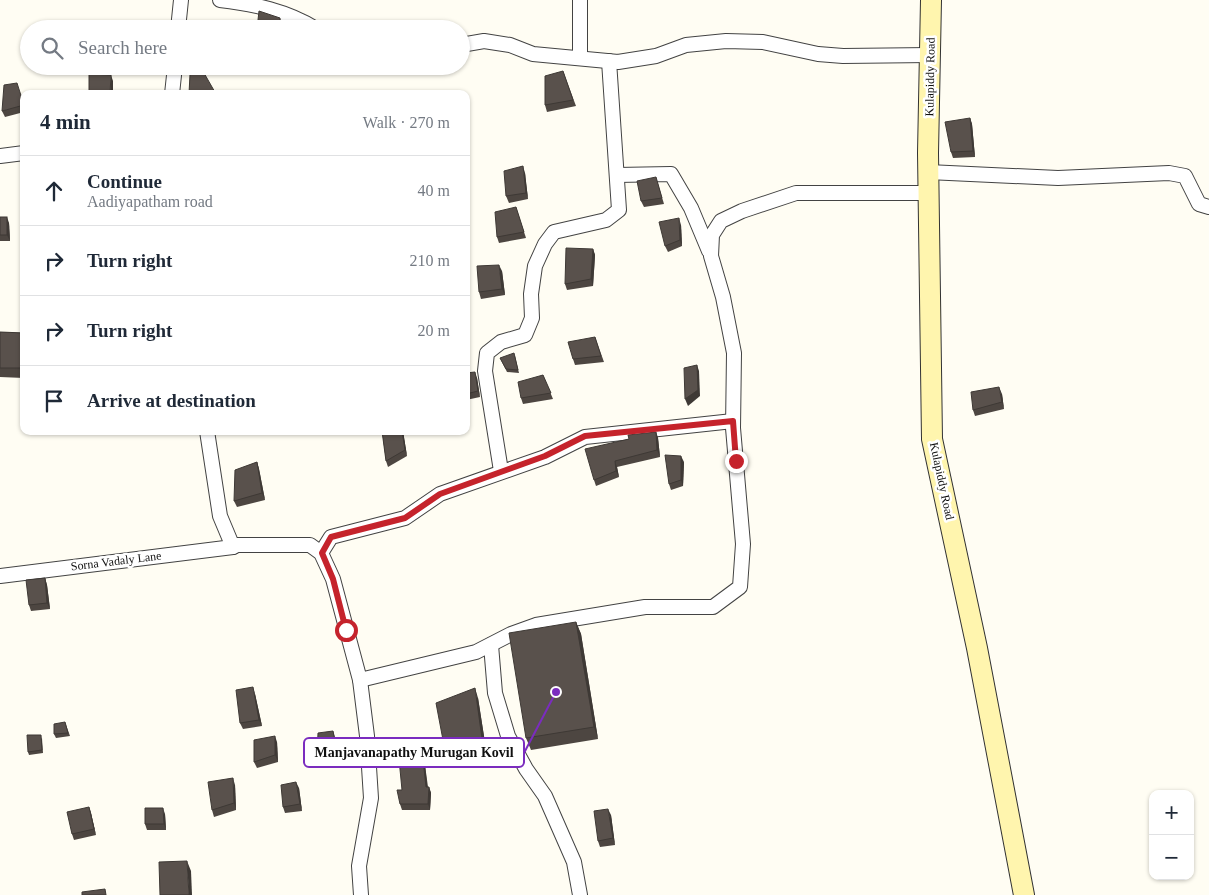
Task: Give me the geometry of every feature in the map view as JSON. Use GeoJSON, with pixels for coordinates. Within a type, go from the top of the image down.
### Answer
{"type":"FeatureCollection","features":[{"type":"Feature","properties":{"kind":"main road","name":"Kulapiddy Road"},"geometry":{"type":"LineString","coordinates":[[931,0],[928,172],[932,439],[977,648],[1024,895]]}},
{"type":"Feature","properties":{"kind":"street"},"geometry":{"type":"LineString","coordinates":[[179,20],[181,0]]}},
{"type":"Feature","properties":{"kind":"street"},"geometry":{"type":"LineString","coordinates":[[220,0],[244,3],[273,10],[300,20]]}},
{"type":"Feature","properties":{"kind":"street"},"geometry":{"type":"LineString","coordinates":[[580,0],[580,58]]}},
{"type":"Feature","properties":{"kind":"street"},"geometry":{"type":"LineString","coordinates":[[470,43],[484,41],[510,45],[532,54],[618,62],[656,56],[686,45],[726,41],[763,42],[818,54],[842,56],[930,55]]}},
{"type":"Feature","properties":{"kind":"street"},"geometry":{"type":"LineString","coordinates":[[502,471],[485,371],[487,353],[502,342],[525,335],[532,318],[531,294],[535,266],[545,244],[554,232],[606,220],[619,210],[609,61]]}},
{"type":"Feature","properties":{"kind":"street"},"geometry":{"type":"LineString","coordinates":[[172,90],[174,75]]}},
{"type":"Feature","properties":{"kind":"street"},"geometry":{"type":"LineString","coordinates":[[0,156],[20,154]]}},
{"type":"Feature","properties":{"kind":"street"},"geometry":{"type":"LineString","coordinates":[[928,172],[1058,178],[1169,173],[1185,176],[1199,204],[1209,207]]}},
{"type":"Feature","properties":{"kind":"street"},"geometry":{"type":"LineString","coordinates":[[360,680],[476,652],[511,634],[536,625],[645,607],[713,607],[740,587],[743,544],[733,421],[734,354],[723,297],[712,256],[692,208],[671,174],[617,176]]}},
{"type":"Feature","properties":{"kind":"street"},"geometry":{"type":"LineString","coordinates":[[712,256],[712,235],[721,221],[742,211],[796,193],[929,193]]}},
{"type":"Feature","properties":{"kind":"street"},"geometry":{"type":"LineString","coordinates":[[361,895],[358,866],[371,798],[367,736],[360,680],[333,579],[322,553],[331,537],[405,518],[440,494],[545,456],[585,436],[733,421]]}},
{"type":"Feature","properties":{"kind":"street"},"geometry":{"type":"LineString","coordinates":[[208,435],[220,516],[233,547]]}},
{"type":"Feature","properties":{"kind":"street","name":"Sorna Vadaly Lane"},"geometry":{"type":"LineString","coordinates":[[0,576],[237,545],[310,545],[322,553]]}},
{"type":"Feature","properties":{"kind":"street"},"geometry":{"type":"LineString","coordinates":[[491,645],[495,693],[508,736],[526,769],[545,796],[574,862],[580,895]]}},
{"type":"Feature","properties":{"kind":"building"},"geometry":{"type":"Polygon","coordinates":[[[259,11],[280,18],[280,20],[258,20],[259,11]]]}},
{"type":"Feature","properties":{"kind":"building"},"geometry":{"type":"Polygon","coordinates":[[[563,71],[573,100],[545,105],[545,76],[563,71]]]}},
{"type":"Feature","properties":{"kind":"building"},"geometry":{"type":"Polygon","coordinates":[[[89,75],[111,75],[110,90],[89,90],[89,75]]]}},
{"type":"Feature","properties":{"kind":"building"},"geometry":{"type":"Polygon","coordinates":[[[190,75],[205,75],[214,90],[189,90],[190,75]]]}},
{"type":"Feature","properties":{"kind":"building"},"geometry":{"type":"Polygon","coordinates":[[[17,83],[20,92],[20,106],[2,111],[4,85],[17,83]]]}},
{"type":"Feature","properties":{"kind":"building"},"geometry":{"type":"Polygon","coordinates":[[[970,118],[973,151],[951,152],[945,122],[970,118]]]}},
{"type":"Feature","properties":{"kind":"building"},"geometry":{"type":"Polygon","coordinates":[[[523,166],[526,193],[506,196],[504,171],[523,166]]]}},
{"type":"Feature","properties":{"kind":"building"},"geometry":{"type":"Polygon","coordinates":[[[656,177],[662,198],[641,201],[637,181],[656,177]]]}},
{"type":"Feature","properties":{"kind":"building"},"geometry":{"type":"Polygon","coordinates":[[[516,207],[524,232],[497,237],[495,212],[516,207]]]}},
{"type":"Feature","properties":{"kind":"building"},"geometry":{"type":"Polygon","coordinates":[[[0,217],[7,217],[7,235],[0,235],[0,217]]]}},
{"type":"Feature","properties":{"kind":"building"},"geometry":{"type":"Polygon","coordinates":[[[679,218],[680,240],[665,246],[659,222],[679,218]]]}},
{"type":"Feature","properties":{"kind":"building"},"geometry":{"type":"Polygon","coordinates":[[[566,248],[593,249],[591,279],[565,284],[566,248]]]}},
{"type":"Feature","properties":{"kind":"building"},"geometry":{"type":"Polygon","coordinates":[[[499,265],[502,289],[479,292],[477,266],[499,265]]]}},
{"type":"Feature","properties":{"kind":"building"},"geometry":{"type":"Polygon","coordinates":[[[0,332],[20,333],[20,368],[0,368],[0,332]]]}},
{"type":"Feature","properties":{"kind":"building"},"geometry":{"type":"Polygon","coordinates":[[[595,337],[601,356],[573,359],[568,342],[595,337]]]}},
{"type":"Feature","properties":{"kind":"building"},"geometry":{"type":"Polygon","coordinates":[[[514,353],[518,370],[506,369],[500,358],[514,353]]]}},
{"type":"Feature","properties":{"kind":"building"},"geometry":{"type":"Polygon","coordinates":[[[697,365],[698,390],[685,399],[684,368],[697,365]]]}},
{"type":"Feature","properties":{"kind":"building"},"geometry":{"type":"Polygon","coordinates":[[[475,372],[478,391],[470,393],[470,373],[475,372]]]}},
{"type":"Feature","properties":{"kind":"building"},"geometry":{"type":"Polygon","coordinates":[[[543,375],[551,393],[521,398],[518,382],[543,375]]]}},
{"type":"Feature","properties":{"kind":"building"},"geometry":{"type":"Polygon","coordinates":[[[999,387],[1002,402],[973,410],[971,392],[999,387]]]}},
{"type":"Feature","properties":{"kind":"building"},"geometry":{"type":"Polygon","coordinates":[[[656,432],[657,450],[615,461],[616,471],[594,480],[585,449],[629,439],[628,435],[656,432]]]}},
{"type":"Feature","properties":{"kind":"building"},"geometry":{"type":"Polygon","coordinates":[[[383,435],[403,435],[405,450],[386,461],[383,435]]]}},
{"type":"Feature","properties":{"kind":"building"},"geometry":{"type":"Polygon","coordinates":[[[665,455],[681,456],[681,480],[669,484],[665,455]]]}},
{"type":"Feature","properties":{"kind":"building"},"geometry":{"type":"Polygon","coordinates":[[[257,462],[262,493],[234,501],[235,470],[257,462]]]}},
{"type":"Feature","properties":{"kind":"building"},"geometry":{"type":"Polygon","coordinates":[[[45,578],[47,603],[29,605],[26,580],[45,578]]]}},
{"type":"Feature","properties":{"kind":"building"},"geometry":{"type":"Polygon","coordinates":[[[576,622],[594,727],[526,738],[509,633],[576,622]]]}},
{"type":"Feature","properties":{"kind":"building"},"geometry":{"type":"Polygon","coordinates":[[[253,687],[259,720],[240,723],[236,690],[253,687]]]}},
{"type":"Feature","properties":{"kind":"building"},"geometry":{"type":"Polygon","coordinates":[[[475,688],[484,753],[443,740],[436,703],[475,688]]]}},
{"type":"Feature","properties":{"kind":"building"},"geometry":{"type":"Polygon","coordinates":[[[65,722],[68,733],[54,734],[54,724],[65,722]]]}},
{"type":"Feature","properties":{"kind":"building"},"geometry":{"type":"Polygon","coordinates":[[[333,731],[337,750],[317,755],[318,733],[333,731]]]}},
{"type":"Feature","properties":{"kind":"building"},"geometry":{"type":"Polygon","coordinates":[[[27,735],[41,735],[42,750],[28,752],[27,735]]]}},
{"type":"Feature","properties":{"kind":"building"},"geometry":{"type":"Polygon","coordinates":[[[275,736],[275,755],[254,762],[254,740],[275,736]]]}},
{"type":"Feature","properties":{"kind":"building"},"geometry":{"type":"Polygon","coordinates":[[[399,759],[423,759],[426,787],[429,787],[428,804],[400,804],[397,790],[402,790],[399,759]]]}},
{"type":"Feature","properties":{"kind":"building"},"geometry":{"type":"Polygon","coordinates":[[[233,778],[234,803],[212,810],[208,782],[233,778]]]}},
{"type":"Feature","properties":{"kind":"building"},"geometry":{"type":"Polygon","coordinates":[[[296,782],[300,804],[283,807],[281,785],[296,782]]]}},
{"type":"Feature","properties":{"kind":"building"},"geometry":{"type":"Polygon","coordinates":[[[89,807],[94,829],[72,834],[67,812],[89,807]]]}},
{"type":"Feature","properties":{"kind":"building"},"geometry":{"type":"Polygon","coordinates":[[[145,808],[163,808],[164,824],[145,824],[145,808]]]}},
{"type":"Feature","properties":{"kind":"building"},"geometry":{"type":"Polygon","coordinates":[[[608,809],[613,838],[598,841],[594,811],[608,809]]]}},
{"type":"Feature","properties":{"kind":"building"},"geometry":{"type":"Polygon","coordinates":[[[187,861],[189,895],[160,895],[159,862],[187,861]]]}},
{"type":"Feature","properties":{"kind":"building"},"geometry":{"type":"Polygon","coordinates":[[[105,889],[106,895],[82,895],[82,892],[105,889]]]}},
{"type":"Feature","properties":{"kind":"place","name":"Manjavanapathy Murugan Kovil"},"geometry":{"type":"Point","coordinates":[556,692]}},
{"type":"Feature","properties":{"kind":"route"},"geometry":{"type":"LineString","coordinates":[[346,630],[333,579],[322,553],[331,537],[405,518],[440,494],[545,456],[585,436],[733,421],[736,461]]}}]}
